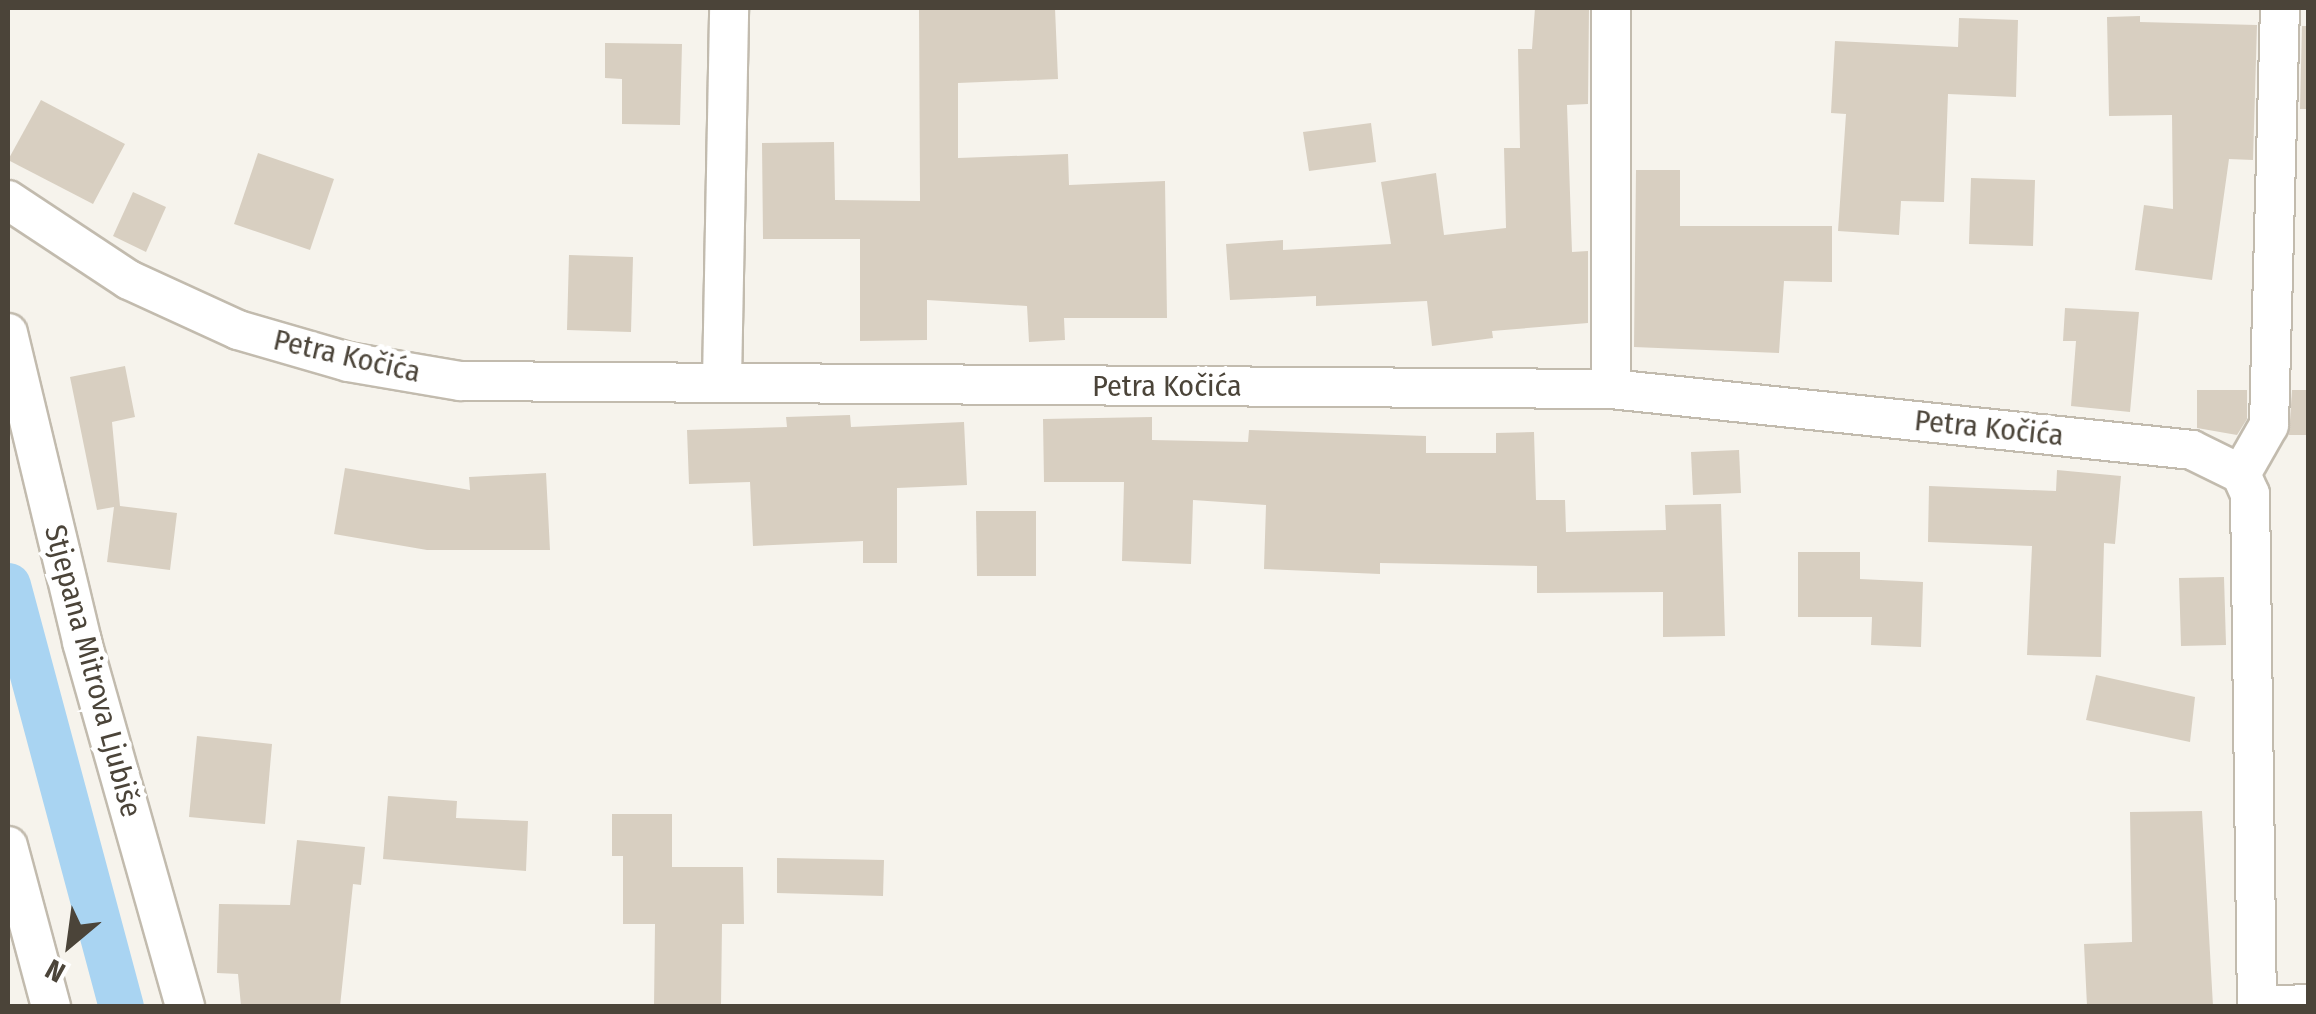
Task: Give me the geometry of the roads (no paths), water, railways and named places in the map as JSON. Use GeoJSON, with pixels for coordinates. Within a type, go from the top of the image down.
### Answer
{"type":"FeatureCollection","features":[{"type":"Feature","properties":{"kind":"street"},"geometry":{"type":"LineString","coordinates":[[722,381],[729,8]]}},
{"type":"Feature","properties":{"kind":"street"},"geometry":{"type":"LineString","coordinates":[[1611,8],[1612,389]]}},
{"type":"Feature","properties":{"kind":"street"},"geometry":{"type":"LineString","coordinates":[[2280,8],[2269,426],[2242,474],[2250,494],[2257,1006],[2308,1004]]}},
{"type":"Feature","properties":{"kind":"street","name":"Petra Kočića"},"geometry":{"type":"LineString","coordinates":[[8,200],[129,280],[238,330],[348,362],[460,381],[1612,389],[2192,450],[2242,474]]}},
{"type":"Feature","properties":{"kind":"street","name":"Stjepana Mitrova Ljubiše"},"geometry":{"type":"LineString","coordinates":[[8,333],[82,642],[185,1006]]}},
{"type":"Feature","properties":{"kind":"street"},"geometry":{"type":"LineString","coordinates":[[8,846],[51,1006]]}},
{"type":"Feature","properties":{"kind":"waterway"},"geometry":{"type":"LineString","coordinates":[[8,585],[121,1006]]}}]}
